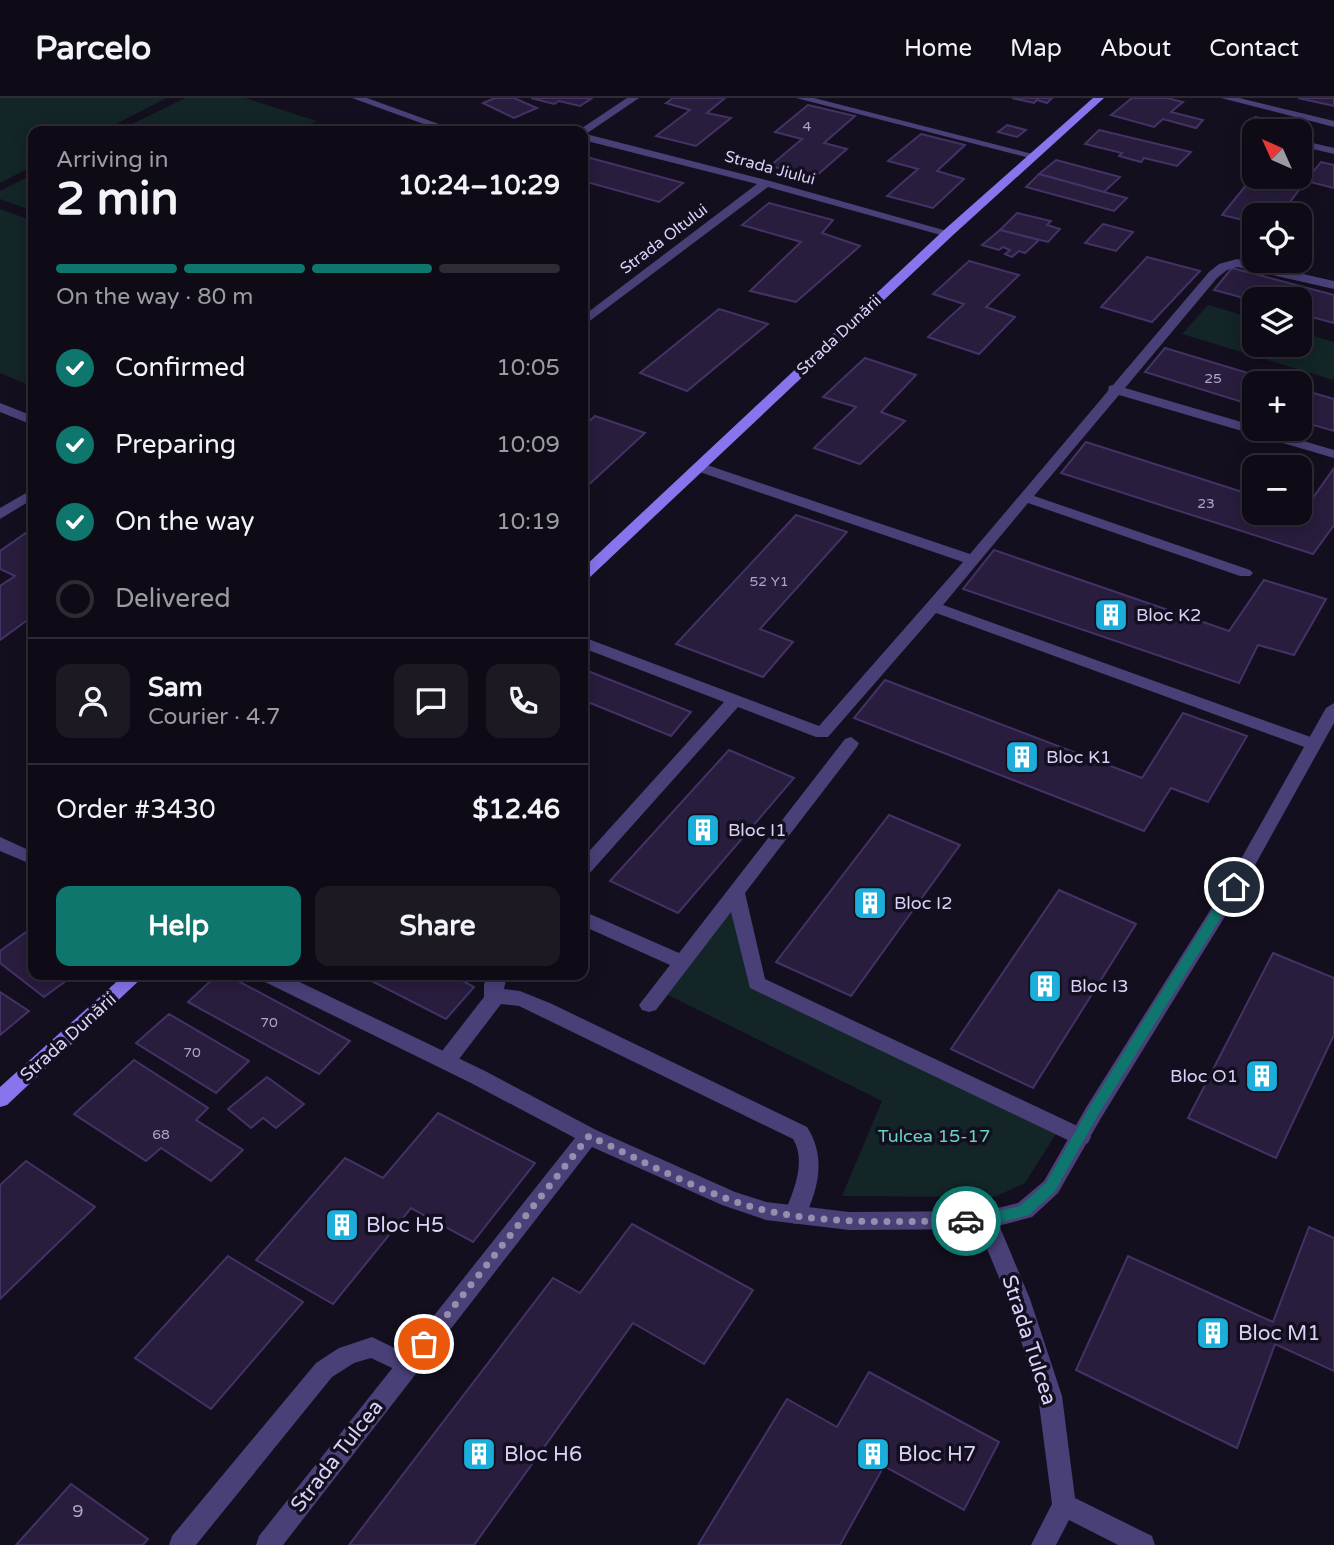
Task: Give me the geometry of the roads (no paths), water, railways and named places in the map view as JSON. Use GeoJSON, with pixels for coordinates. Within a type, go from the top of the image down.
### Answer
{"type":"FeatureCollection","features":[{"type":"Feature","properties":{"kind":"street"},"geometry":{"type":"LineString","coordinates":[[360,98],[439,126]]}},
{"type":"Feature","properties":{"kind":"street","name":"Strada Jiului"},"geometry":{"type":"LineString","coordinates":[[588,131],[634,98]]}},
{"type":"Feature","properties":{"kind":"street"},"geometry":{"type":"LineString","coordinates":[[801,98],[1034,156]]}},
{"type":"Feature","properties":{"kind":"street","name":"Strada Dunării"},"geometry":{"type":"LineString","coordinates":[[588,571],[948,233],[1099,98]]}},
{"type":"Feature","properties":{"kind":"street"},"geometry":{"type":"LineString","coordinates":[[1226,98],[1334,124]]}},
{"type":"Feature","properties":{"kind":"street","name":"Strada Jiului"},"geometry":{"type":"LineString","coordinates":[[588,136],[948,233]]}},
{"type":"Feature","properties":{"kind":"street"},"geometry":{"type":"LineString","coordinates":[[1312,146],[1334,151]]}},
{"type":"Feature","properties":{"kind":"street","name":"Strada Oltului"},"geometry":{"type":"LineString","coordinates":[[588,318],[766,183]]}},
{"type":"Feature","properties":{"kind":"street"},"geometry":{"type":"LineString","coordinates":[[588,644],[822,733],[933,607],[1200,289],[1223,267],[1237,263],[1251,264],[1334,285]]}},
{"type":"Feature","properties":{"kind":"street"},"geometry":{"type":"LineString","coordinates":[[1114,389],[1334,454]]}},
{"type":"Feature","properties":{"kind":"street"},"geometry":{"type":"LineString","coordinates":[[0,407],[28,419]]}},
{"type":"Feature","properties":{"kind":"street"},"geometry":{"type":"LineString","coordinates":[[699,467],[972,560]]}},
{"type":"Feature","properties":{"kind":"street"},"geometry":{"type":"LineString","coordinates":[[0,515],[28,496]]}},
{"type":"Feature","properties":{"kind":"street"},"geometry":{"type":"LineString","coordinates":[[1024,497],[1245,573]]}},
{"type":"Feature","properties":{"kind":"street"},"geometry":{"type":"LineString","coordinates":[[933,607],[1313,744]]}},
{"type":"Feature","properties":{"kind":"street"},"geometry":{"type":"LineString","coordinates":[[588,863],[735,700]]}},
{"type":"Feature","properties":{"kind":"street"},"geometry":{"type":"LineString","coordinates":[[278,980],[446,1061],[589,1136],[729,1199],[766,1210],[849,1221],[986,1220],[1024,1211],[1051,1187],[1234,887],[1334,708]]}},
{"type":"Feature","properties":{"kind":"street"},"geometry":{"type":"LineString","coordinates":[[649,1005],[851,743]]}},
{"type":"Feature","properties":{"kind":"street"},"geometry":{"type":"LineString","coordinates":[[0,843],[28,857]]}},
{"type":"Feature","properties":{"kind":"street"},"geometry":{"type":"LineString","coordinates":[[736,893],[757,984],[1081,1137]]}},
{"type":"Feature","properties":{"kind":"street"},"geometry":{"type":"LineString","coordinates":[[588,920],[682,962]]}},
{"type":"Feature","properties":{"kind":"street","name":"Strada Dunării"},"geometry":{"type":"LineString","coordinates":[[0,1099],[131,980]]}},
{"type":"Feature","properties":{"kind":"street"},"geometry":{"type":"LineString","coordinates":[[494,999],[496,980]]}},
{"type":"Feature","properties":{"kind":"street"},"geometry":{"type":"LineString","coordinates":[[446,1061],[494,999],[503,995],[514,996],[545,1009],[800,1133],[809,1145],[810,1160],[795,1215]]}},
{"type":"Feature","properties":{"kind":"street","name":"Strada Tulcea"},"geometry":{"type":"LineString","coordinates":[[268,1545],[589,1136]]}},
{"type":"Feature","properties":{"kind":"street","name":"Strada Tulcea"},"geometry":{"type":"LineString","coordinates":[[986,1220],[1019,1299],[1050,1396],[1063,1505]]}},
{"type":"Feature","properties":{"kind":"street"},"geometry":{"type":"LineString","coordinates":[[181,1545],[324,1370],[347,1355],[372,1347],[407,1365]]}},
{"type":"Feature","properties":{"kind":"street"},"geometry":{"type":"LineString","coordinates":[[1044,1545],[1063,1505],[1143,1545]]}},
{"type":"Feature","properties":{"kind":"place","name":"Bloc K2"},"geometry":{"type":"Point","coordinates":[1111,615]}},
{"type":"Feature","properties":{"kind":"place","name":"Bloc K1"},"geometry":{"type":"Point","coordinates":[1022,757]}},
{"type":"Feature","properties":{"kind":"place","name":"Bloc I1"},"geometry":{"type":"Point","coordinates":[703,830]}},
{"type":"Feature","properties":{"kind":"place","name":"Bloc I2"},"geometry":{"type":"Point","coordinates":[870,903]}},
{"type":"Feature","properties":{"kind":"place","name":"Bloc I3"},"geometry":{"type":"Point","coordinates":[1045,986]}},
{"type":"Feature","properties":{"kind":"place","name":"Bloc O1"},"geometry":{"type":"Point","coordinates":[1262,1076]}},
{"type":"Feature","properties":{"kind":"place","name":"Bloc H5"},"geometry":{"type":"Point","coordinates":[342,1225]}},
{"type":"Feature","properties":{"kind":"place","name":"Bloc M1"},"geometry":{"type":"Point","coordinates":[1213,1333]}},
{"type":"Feature","properties":{"kind":"place","name":"Bloc H6"},"geometry":{"type":"Point","coordinates":[479,1454]}},
{"type":"Feature","properties":{"kind":"place","name":"Bloc H7"},"geometry":{"type":"Point","coordinates":[873,1454]}},
{"type":"Feature","properties":{"kind":"park label","name":"Tulcea 15-17"},"geometry":{"type":"Point","coordinates":[934,1136]}}]}
